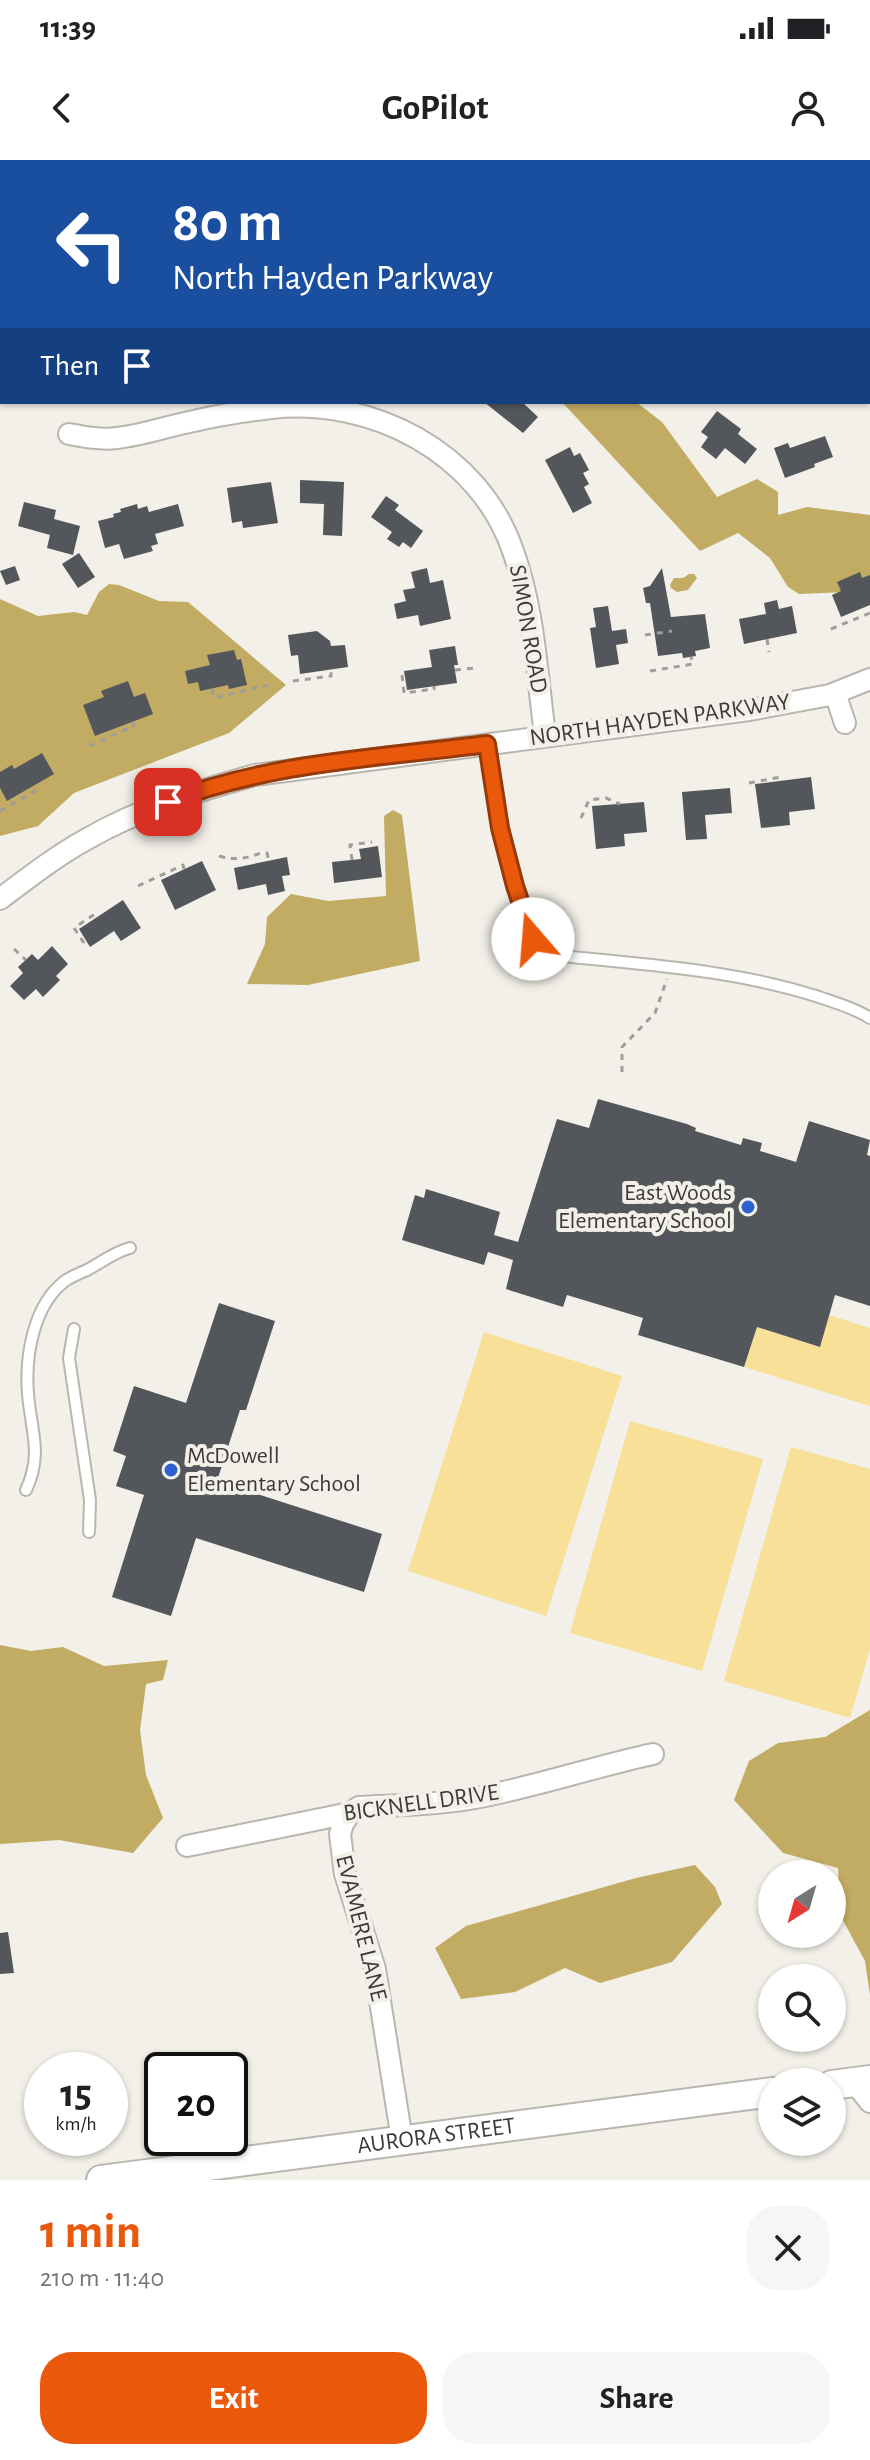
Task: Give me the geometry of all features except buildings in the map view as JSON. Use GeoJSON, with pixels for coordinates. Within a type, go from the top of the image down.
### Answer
{"type":"FeatureCollection","features":[{"type":"Feature","properties":{"kind":"street","name":"SIMON ROAD"},"geometry":{"type":"LineString","coordinates":[[69,434],[94,439],[118,438],[196,420],[303,406],[351,412],[383,422],[433,447],[477,488],[512,547],[525,589],[545,735]]}},
{"type":"Feature","properties":{"kind":"street","name":"NORTH HAYDEN PARKWAY"},"geometry":{"type":"LineString","coordinates":[[0,899],[55,858],[131,816],[196,791],[255,775],[749,710],[835,693],[870,679]]}},
{"type":"Feature","properties":{"kind":"street"},"geometry":{"type":"LineString","coordinates":[[835,693],[845,723]]}},
{"type":"Feature","properties":{"kind":"street","name":"BICKNELL DRIVE"},"geometry":{"type":"LineString","coordinates":[[187,1846],[350,1813],[359,1807],[473,1798],[653,1754]]}},
{"type":"Feature","properties":{"kind":"street","name":"EVAMERE LANE"},"geometry":{"type":"LineString","coordinates":[[350,1813],[340,1834],[345,1874],[375,1969],[402,2140]]}},
{"type":"Feature","properties":{"kind":"street","name":"AURORA STREET"},"geometry":{"type":"LineString","coordinates":[[101,2180],[758,2094]]}},
{"type":"Feature","properties":{"kind":"lane"},"geometry":{"type":"LineString","coordinates":[[487,744],[500,828],[515,886],[533,939],[544,951],[562,956],[747,978],[795,989],[856,1010],[870,1018]]}},
{"type":"Feature","properties":{"kind":"lane"},"geometry":{"type":"LineString","coordinates":[[26,1490],[34,1472],[36,1451],[28,1391],[30,1345],[42,1308],[63,1282],[116,1251],[130,1248]]}},
{"type":"Feature","properties":{"kind":"lane"},"geometry":{"type":"LineString","coordinates":[[74,1329],[69,1358],[90,1500],[89,1532]]}},
{"type":"Feature","properties":{"kind":"path"},"geometry":{"type":"LineString","coordinates":[[831,629],[870,613]]}},
{"type":"Feature","properties":{"kind":"path"},"geometry":{"type":"LineString","coordinates":[[645,635],[672,631]]}},
{"type":"Feature","properties":{"kind":"path"},"geometry":{"type":"LineString","coordinates":[[767,639],[769,652]]}},
{"type":"Feature","properties":{"kind":"path"},"geometry":{"type":"LineString","coordinates":[[650,671],[693,664],[691,657]]}},
{"type":"Feature","properties":{"kind":"path"},"geometry":{"type":"LineString","coordinates":[[455,670],[476,668]]}},
{"type":"Feature","properties":{"kind":"path"},"geometry":{"type":"LineString","coordinates":[[293,681],[331,676],[331,670]]}},
{"type":"Feature","properties":{"kind":"path"},"geometry":{"type":"LineString","coordinates":[[402,675],[404,693],[434,689],[434,686]]}},
{"type":"Feature","properties":{"kind":"path"},"geometry":{"type":"LineString","coordinates":[[212,689],[214,698],[268,685]]}},
{"type":"Feature","properties":{"kind":"path"},"geometry":{"type":"LineString","coordinates":[[89,746],[134,726],[132,722]]}},
{"type":"Feature","properties":{"kind":"path"},"geometry":{"type":"LineString","coordinates":[[749,783],[781,777],[781,780]]}},
{"type":"Feature","properties":{"kind":"path"},"geometry":{"type":"LineString","coordinates":[[0,811],[35,791],[32,786]]}},
{"type":"Feature","properties":{"kind":"path"},"geometry":{"type":"LineString","coordinates":[[581,818],[589,800],[606,798],[620,804]]}},
{"type":"Feature","properties":{"kind":"path"},"geometry":{"type":"LineString","coordinates":[[352,860],[350,845],[372,842]]}},
{"type":"Feature","properties":{"kind":"path"},"geometry":{"type":"LineString","coordinates":[[219,856],[233,860],[264,852],[269,861]]}},
{"type":"Feature","properties":{"kind":"path"},"geometry":{"type":"LineString","coordinates":[[138,886],[183,865],[184,869]]}},
{"type":"Feature","properties":{"kind":"path"},"geometry":{"type":"LineString","coordinates":[[84,943],[74,928],[95,914],[97,917]]}},
{"type":"Feature","properties":{"kind":"path"},"geometry":{"type":"LineString","coordinates":[[14,949],[26,960]]}},
{"type":"Feature","properties":{"kind":"path"},"geometry":{"type":"LineString","coordinates":[[622,1072],[622,1047],[655,1013],[668,976]]}},
{"type":"Feature","properties":{"kind":"shaded area"},"geometry":{"type":"Polygon","coordinates":[[[564,404],[639,404],[662,422],[717,497],[757,479],[778,492],[778,515],[807,507],[870,515],[870,591],[799,594],[788,587],[770,558],[738,533],[700,551],[564,404]]]}},
{"type":"Feature","properties":{"kind":"shaded area"},"geometry":{"type":"Polygon","coordinates":[[[689,574],[697,578],[688,590],[677,592],[671,588],[674,578],[689,574]]]}},
{"type":"Feature","properties":{"kind":"shaded area"},"geometry":{"type":"Polygon","coordinates":[[[109,584],[159,601],[188,602],[286,685],[229,733],[74,793],[38,826],[0,836],[0,599],[38,616],[74,612],[87,615],[99,592],[109,584]]]}},
{"type":"Feature","properties":{"kind":"shaded area"},"geometry":{"type":"Polygon","coordinates":[[[393,810],[402,815],[420,961],[308,985],[247,984],[265,944],[267,917],[291,894],[328,901],[386,896],[384,816],[393,810]]]}},
{"type":"Feature","properties":{"kind":"shaded area"},"geometry":{"type":"Polygon","coordinates":[[[829,1315],[870,1328],[870,1406],[744,1367],[757,1327],[819,1347],[829,1315]]]}},
{"type":"Feature","properties":{"kind":"shaded area"},"geometry":{"type":"Polygon","coordinates":[[[484,1332],[622,1376],[546,1616],[408,1571],[484,1332]]]}},
{"type":"Feature","properties":{"kind":"shaded area"},"geometry":{"type":"Polygon","coordinates":[[[630,1421],[763,1459],[702,1671],[570,1633],[630,1421]]]}},
{"type":"Feature","properties":{"kind":"shaded area"},"geometry":{"type":"Polygon","coordinates":[[[791,1447],[870,1469],[870,1649],[850,1718],[724,1681],[791,1447]]]}},
{"type":"Feature","properties":{"kind":"shaded area"},"geometry":{"type":"Polygon","coordinates":[[[0,1645],[31,1651],[63,1647],[104,1666],[168,1660],[163,1680],[146,1684],[140,1730],[146,1775],[163,1818],[133,1853],[59,1840],[0,1844],[0,1645]]]}},
{"type":"Feature","properties":{"kind":"shaded area"},"geometry":{"type":"Polygon","coordinates":[[[870,1710],[870,1995],[865,1961],[846,1926],[846,1860],[809,1860],[783,1853],[734,1800],[749,1761],[778,1743],[825,1737],[870,1710]]]}},
{"type":"Feature","properties":{"kind":"shaded area"},"geometry":{"type":"Polygon","coordinates":[[[695,1865],[715,1887],[722,1904],[672,1962],[600,1983],[565,1968],[515,1992],[461,1999],[435,1948],[466,1926],[636,1878],[695,1865]]]}},
{"type":"Feature","properties":{"kind":"place","name":"East Woods Elementary School"},"geometry":{"type":"Point","coordinates":[748,1207]}},
{"type":"Feature","properties":{"kind":"place","name":"McDowell Elementary School"},"geometry":{"type":"Point","coordinates":[171,1470]}},
{"type":"Feature","properties":{"kind":"route"},"geometry":{"type":"LineString","coordinates":[[168,802],[255,775],[487,744],[500,828],[533,939]]}}]}
